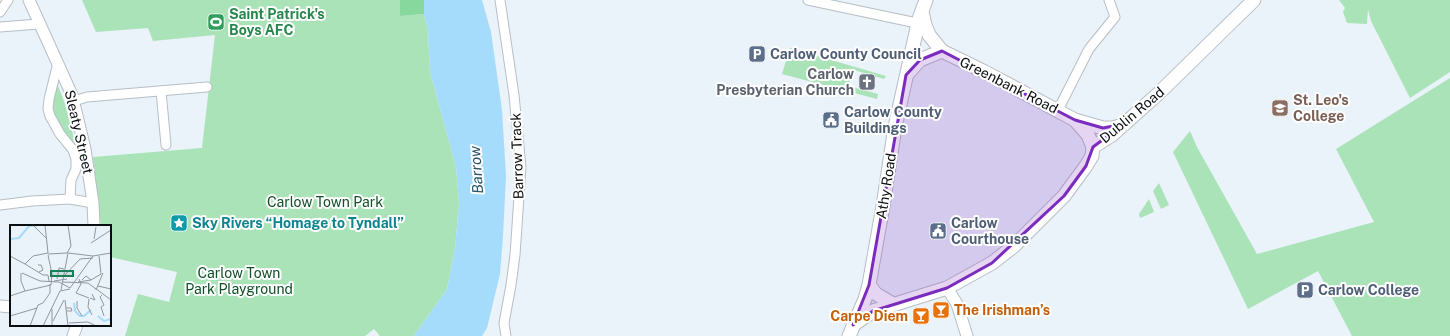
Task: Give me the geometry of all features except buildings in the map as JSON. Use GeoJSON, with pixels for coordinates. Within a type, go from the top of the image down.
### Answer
{"type":"FeatureCollection","features":[{"type":"Feature","properties":{"kind":"main road","name":"Dublin Road"},"geometry":{"type":"LineString","coordinates":[[851,330],[874,311],[947,288],[992,263],[1014,246],[1064,196],[1092,156],[1093,147],[1112,135],[1160,92],[1254,0]]}},
{"type":"Feature","properties":{"kind":"main road","name":"Athy Road"},"geometry":{"type":"LineString","coordinates":[[851,330],[869,284],[895,127],[906,75],[924,6]]}},
{"type":"Feature","properties":{"kind":"main road","name":"Greenbank Road"},"geometry":{"type":"LineString","coordinates":[[924,6],[925,25],[929,35],[942,51],[1075,120],[1103,128],[1113,128],[1124,124]]}},
{"type":"Feature","properties":{"kind":"main road","name":"Greenbank Road"},"geometry":{"type":"LineString","coordinates":[[906,75],[920,60],[942,51]]}},
{"type":"Feature","properties":{"kind":"main road","name":"Greenbank Road"},"geometry":{"type":"LineString","coordinates":[[1075,120],[1088,135],[1093,147]]}},
{"type":"Feature","properties":{"kind":"main road"},"geometry":{"type":"LineString","coordinates":[[869,284],[876,294],[893,304]]}},
{"type":"Feature","properties":{"kind":"street"},"geometry":{"type":"LineString","coordinates":[[0,12],[8,0]]}},
{"type":"Feature","properties":{"kind":"street","name":"Sleaty Street"},"geometry":{"type":"LineString","coordinates":[[29,0],[74,101],[85,150],[93,203],[94,225]]}},
{"type":"Feature","properties":{"kind":"street","name":"Barrow Track"},"geometry":{"type":"LineString","coordinates":[[500,0],[514,94],[520,167],[515,255],[504,323],[506,336]]}},
{"type":"Feature","properties":{"kind":"street"},"geometry":{"type":"LineString","coordinates":[[808,0],[912,22],[918,25]]}},
{"type":"Feature","properties":{"kind":"street"},"geometry":{"type":"LineString","coordinates":[[1058,110],[1089,49],[1115,17],[1109,0]]}},
{"type":"Feature","properties":{"kind":"street"},"geometry":{"type":"LineString","coordinates":[[0,27],[39,24]]}},
{"type":"Feature","properties":{"kind":"street","name":"Sleaty Street"},"geometry":{"type":"LineString","coordinates":[[58,63],[48,109],[50,116],[60,134],[73,150],[76,159],[76,169],[71,180],[70,200]]}},
{"type":"Feature","properties":{"kind":"street"},"geometry":{"type":"LineString","coordinates":[[74,101],[87,97],[207,87]]}},
{"type":"Feature","properties":{"kind":"street"},"geometry":{"type":"LineString","coordinates":[[161,91],[166,145]]}},
{"type":"Feature","properties":{"kind":"street"},"geometry":{"type":"LineString","coordinates":[[0,205],[32,201],[70,200],[93,203]]}},
{"type":"Feature","properties":{"kind":"street"},"geometry":{"type":"LineString","coordinates":[[947,288],[957,304],[967,336]]}},
{"type":"Feature","properties":{"kind":"street"},"geometry":{"type":"LineString","coordinates":[[0,306],[10,307]]}},
{"type":"Feature","properties":{"kind":"street"},"geometry":{"type":"LineString","coordinates":[[73,336],[76,326]]}},
{"type":"Feature","properties":{"kind":"highlighted area"},"geometry":{"type":"Polygon","coordinates":[[[942,51],[1075,120],[1103,128],[1124,124],[1093,147],[1086,166],[1064,196],[992,263],[947,288],[873,311],[853,325],[869,285],[906,75],[920,60],[942,51]]]}},
{"type":"Feature","properties":{"kind":"green space","name":"Carlow Town Park"},"geometry":{"type":"Polygon","coordinates":[[[82,0],[400,0],[400,16],[424,14],[428,30],[430,72],[456,167],[459,203],[455,248],[447,289],[414,336],[380,336],[374,329],[365,336],[125,336],[138,294],[169,302],[177,272],[111,257],[111,225],[101,225],[93,157],[202,148],[215,35],[153,41],[148,28],[96,32],[82,0]]]}},
{"type":"Feature","properties":{"kind":"green space"},"geometry":{"type":"Polygon","coordinates":[[[400,0],[424,0],[424,14],[400,16],[400,0]]]}},
{"type":"Feature","properties":{"kind":"green space"},"geometry":{"type":"Polygon","coordinates":[[[1339,0],[1450,0],[1450,72],[1410,98],[1371,21],[1368,9],[1367,24],[1347,23],[1343,12],[1345,8],[1339,0]]]}},
{"type":"Feature","properties":{"kind":"green space"},"geometry":{"type":"Polygon","coordinates":[[[790,48],[886,76],[884,79],[854,70],[848,86],[878,94],[877,99],[782,74],[790,48]]]}},
{"type":"Feature","properties":{"kind":"green space"},"geometry":{"type":"Polygon","coordinates":[[[1450,78],[1450,336],[1352,336],[1318,271],[1248,309],[1173,152],[1190,131],[1197,147],[1257,254],[1374,222],[1336,149],[1450,78]]]}},
{"type":"Feature","properties":{"kind":"green space"},"geometry":{"type":"Polygon","coordinates":[[[57,83],[65,104],[77,150],[60,128],[54,115],[53,100],[57,83]]]}},
{"type":"Feature","properties":{"kind":"green space"},"geometry":{"type":"Polygon","coordinates":[[[1159,183],[1169,205],[1161,209],[1153,191],[1159,183]]]}},
{"type":"Feature","properties":{"kind":"green space"},"geometry":{"type":"Polygon","coordinates":[[[1149,199],[1154,212],[1140,218],[1139,214],[1149,199]]]}},
{"type":"Feature","properties":{"kind":"water","name":"Barrow"},"geometry":{"type":"Polygon","coordinates":[[[424,0],[482,0],[491,32],[502,110],[506,176],[500,274],[487,328],[482,336],[414,336],[447,289],[455,248],[459,203],[456,167],[430,72],[428,30],[424,14],[424,0]]]}},
{"type":"Feature","properties":{"kind":"place","name":"Saint Patrick's Boys AFC"},"geometry":{"type":"Point","coordinates":[216,22]}},
{"type":"Feature","properties":{"kind":"place","name":"Carlow County Council"},"geometry":{"type":"Point","coordinates":[757,54]}},
{"type":"Feature","properties":{"kind":"place","name":"Carlow Presbyterian Church"},"geometry":{"type":"Point","coordinates":[867,82]}},
{"type":"Feature","properties":{"kind":"place","name":"St. Leo's College"},"geometry":{"type":"Point","coordinates":[1280,108]}},
{"type":"Feature","properties":{"kind":"place","name":"Carlow County Buildings"},"geometry":{"type":"Point","coordinates":[831,120]}},
{"type":"Feature","properties":{"kind":"place","name":"Sky Rivers “Homage to Tyndall”"},"geometry":{"type":"Point","coordinates":[179,223]}},
{"type":"Feature","properties":{"kind":"place","name":"Carlow Courthouse"},"geometry":{"type":"Point","coordinates":[938,231]}},
{"type":"Feature","properties":{"kind":"place","name":"Carlow College"},"geometry":{"type":"Point","coordinates":[1305,290]}},
{"type":"Feature","properties":{"kind":"place","name":"The Irishman’s"},"geometry":{"type":"Point","coordinates":[941,310]}},
{"type":"Feature","properties":{"kind":"place","name":"Carpe Diem"},"geometry":{"type":"Point","coordinates":[921,316]}},
{"type":"Feature","properties":{"kind":"park label","name":"Carlow Town Park Playground"},"geometry":{"type":"Point","coordinates":[239,282]}}]}
